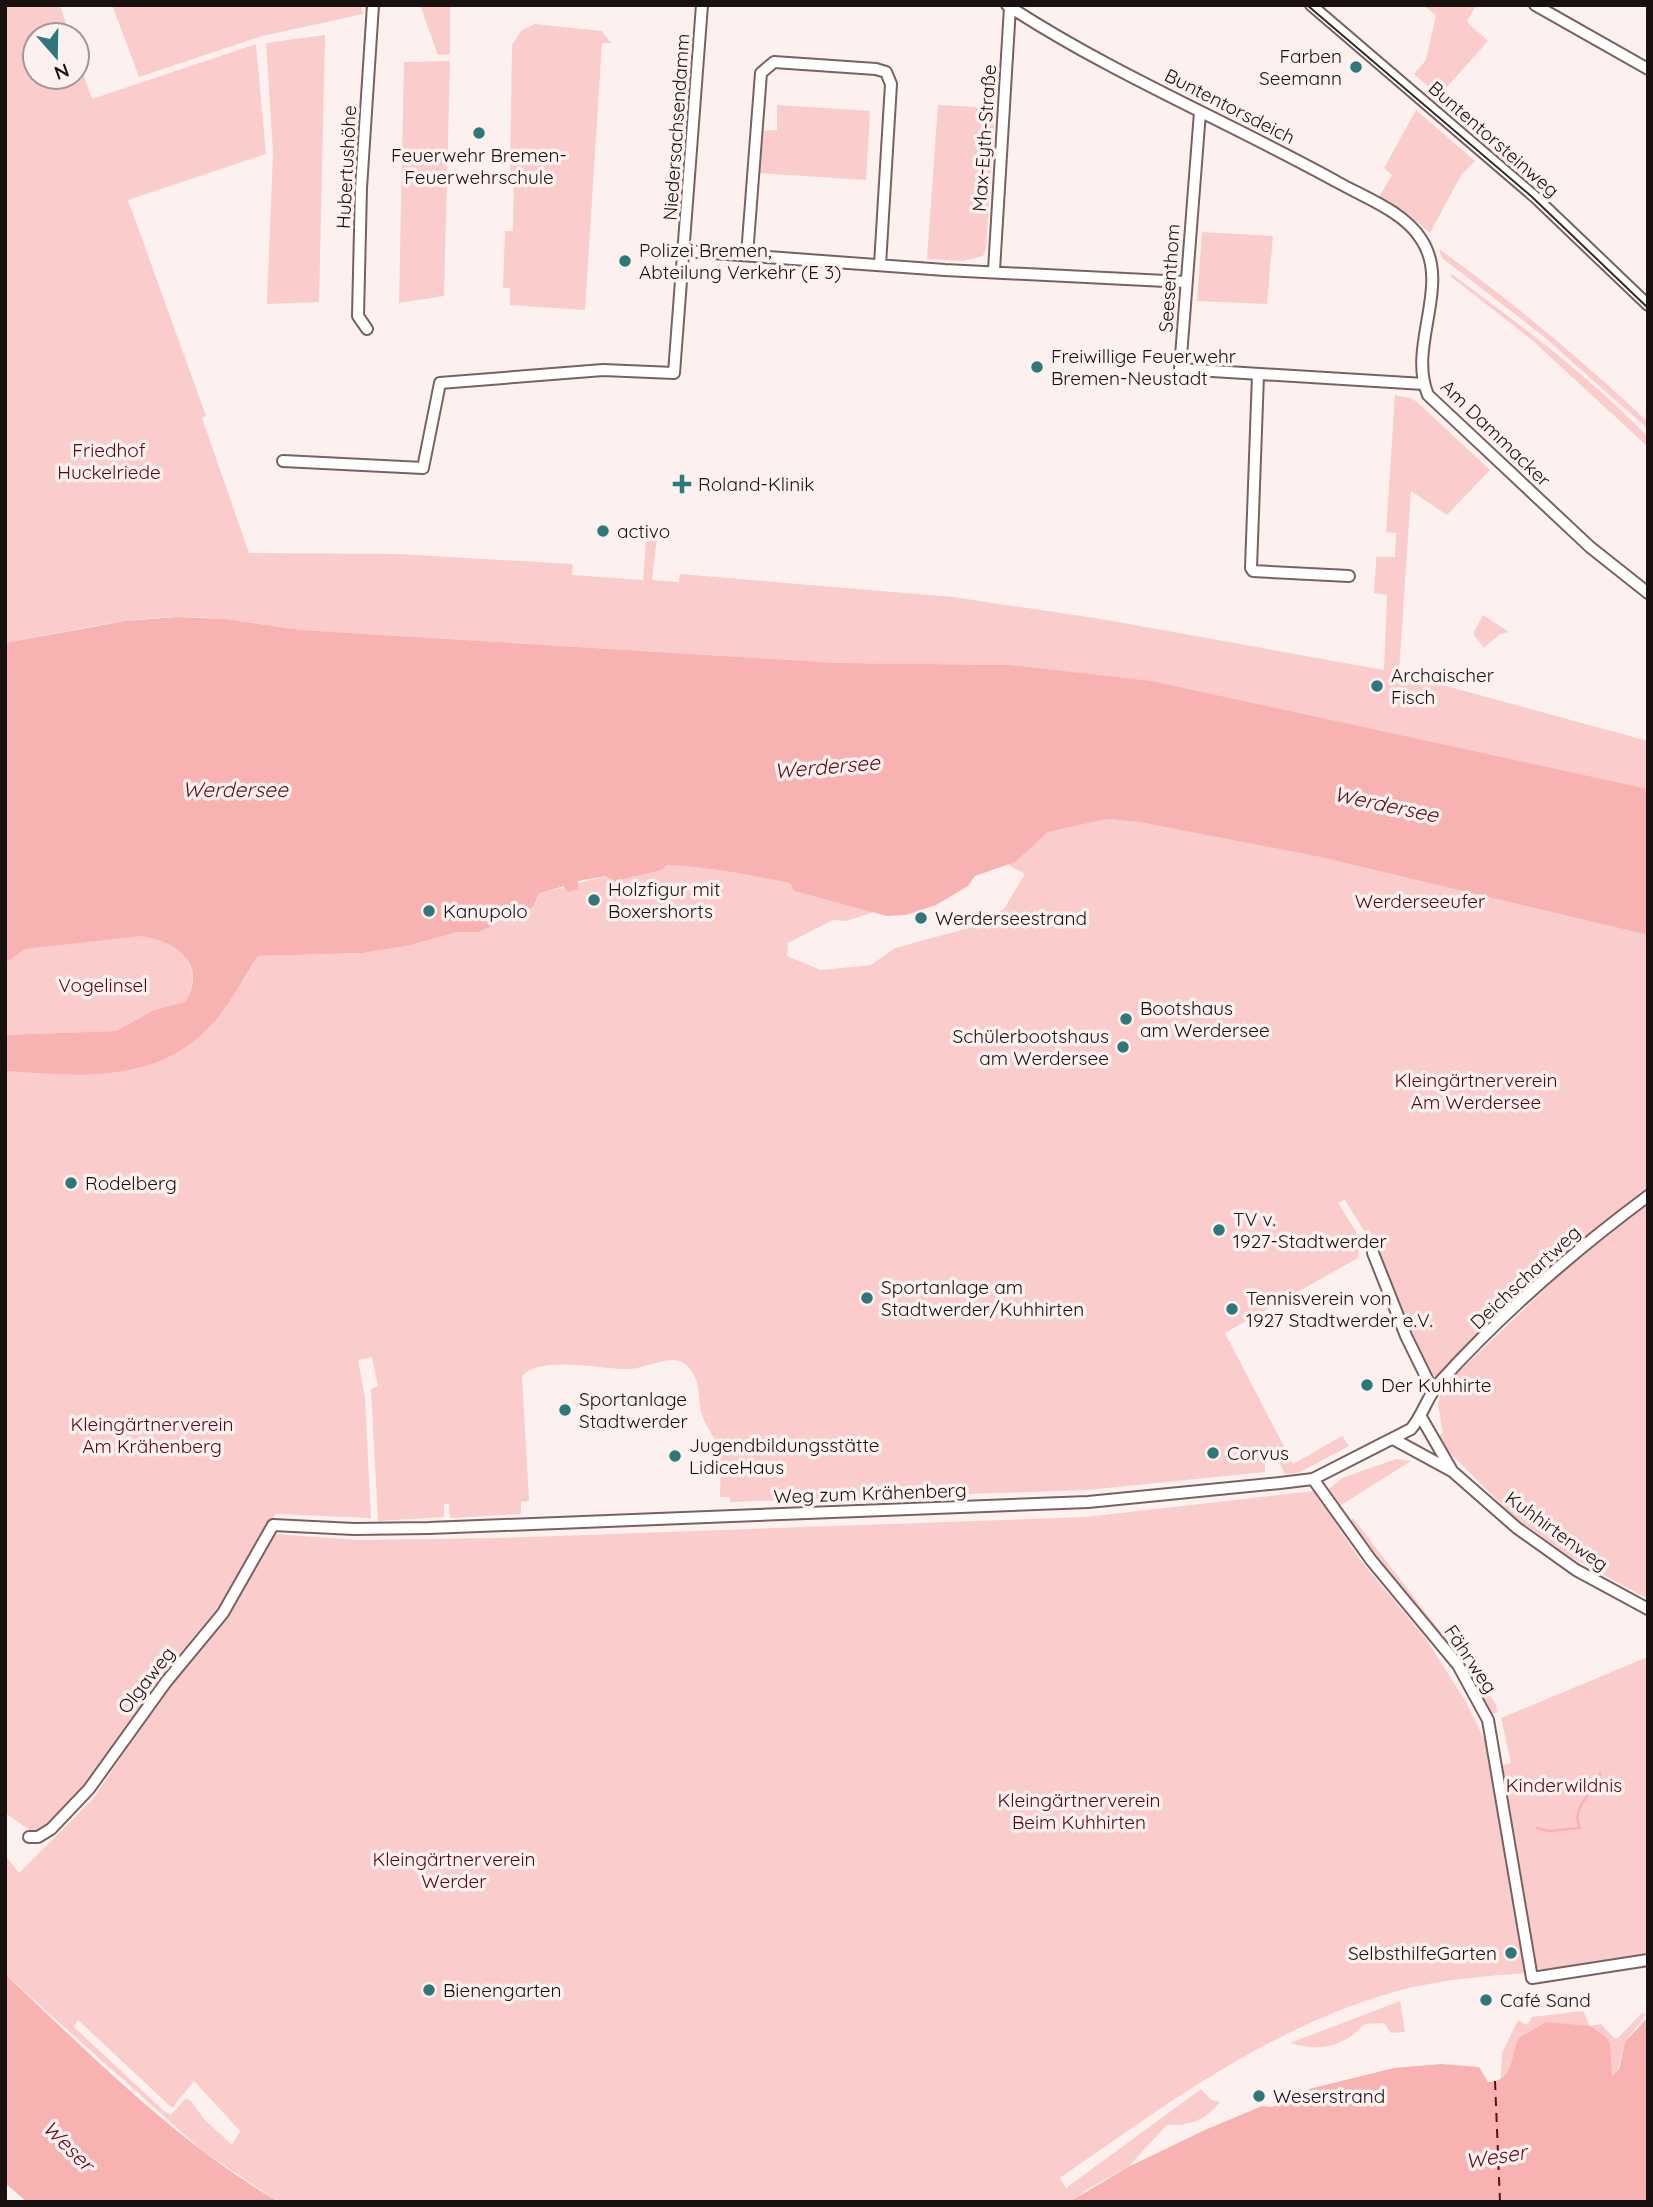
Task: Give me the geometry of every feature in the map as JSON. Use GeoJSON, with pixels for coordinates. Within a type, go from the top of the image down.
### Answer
{"type":"FeatureCollection","features":[{"type":"Feature","properties":{"kind":"street","name":"Hubertushöhe"},"geometry":{"type":"LineString","coordinates":[[367,329],[358,316],[361,188],[373,5]]}},
{"type":"Feature","properties":{"kind":"street","name":"Niedersachsendamm"},"geometry":{"type":"LineString","coordinates":[[283,461],[423,468],[440,383],[603,370],[674,373],[702,5]]}},
{"type":"Feature","properties":{"kind":"street","name":"Buntentorsteinweg"},"geometry":{"type":"LineString","coordinates":[[1311,5],[1535,197],[1648,304]]}},
{"type":"Feature","properties":{"kind":"street"},"geometry":{"type":"LineString","coordinates":[[1535,5],[1648,69]]}},
{"type":"Feature","properties":{"kind":"street","name":"Buntentorsdeich"},"geometry":{"type":"LineString","coordinates":[[1008,6],[1079,48],[1397,215],[1414,230],[1427,250]]}},
{"type":"Feature","properties":{"kind":"street","name":"Max-Eyth-Straße"},"geometry":{"type":"LineString","coordinates":[[993,270],[1008,6]]}},
{"type":"Feature","properties":{"kind":"street"},"geometry":{"type":"LineString","coordinates":[[747,255],[761,73],[774,62],[864,68],[886,72],[891,84],[880,265]]}},
{"type":"Feature","properties":{"kind":"street","name":"Seesenthom"},"geometry":{"type":"LineString","coordinates":[[1200,112],[1180,369],[1258,375]]}},
{"type":"Feature","properties":{"kind":"street","name":"Am Dammacker"},"geometry":{"type":"LineString","coordinates":[[1427,250],[1431,289],[1423,364],[1424,384],[1428,394],[1522,484],[1626,578],[1648,593]]}},
{"type":"Feature","properties":{"kind":"street"},"geometry":{"type":"LineString","coordinates":[[685,251],[1186,282]]}},
{"type":"Feature","properties":{"kind":"street"},"geometry":{"type":"LineString","coordinates":[[1349,576],[1253,571],[1251,568],[1258,375],[1424,384]]}},
{"type":"Feature","properties":{"kind":"street","name":"Deichschartweg"},"geometry":{"type":"LineString","coordinates":[[1433,1391],[1530,1293],[1593,1237],[1648,1195]]}},
{"type":"Feature","properties":{"kind":"street"},"geometry":{"type":"LineString","coordinates":[[1373,1252],[1406,1336],[1433,1391]]}},
{"type":"Feature","properties":{"kind":"street","name":"Weg zum Krähenberg"},"geometry":{"type":"LineString","coordinates":[[273,1525],[354,1530],[429,1528],[1088,1502],[1313,1479],[1395,1440],[1421,1417],[1433,1391]]}},
{"type":"Feature","properties":{"kind":"street","name":"Kuhhirtenweg"},"geometry":{"type":"LineString","coordinates":[[1421,1417],[1452,1471]]}},
{"type":"Feature","properties":{"kind":"street","name":"Kuhhirtenweg"},"geometry":{"type":"LineString","coordinates":[[1395,1440],[1452,1471],[1555,1555],[1596,1582],[1648,1609]]}},
{"type":"Feature","properties":{"kind":"street","name":"Fährweg"},"geometry":{"type":"LineString","coordinates":[[1313,1479],[1371,1560],[1458,1665],[1488,1720],[1532,1978],[1648,1960]]}},
{"type":"Feature","properties":{"kind":"street","name":"Olgaweg"},"geometry":{"type":"LineString","coordinates":[[29,1838],[38,1837],[51,1829],[89,1789],[158,1692],[223,1613],[273,1525]]}},
{"type":"Feature","properties":{"kind":"green space","name":"Friedhof Huckelriede"},"geometry":{"type":"Polygon","coordinates":[[[5,5],[60,5],[65,21],[21,21],[21,91],[89,91],[92,99],[256,44],[266,154],[128,200],[206,416],[202,418],[249,553],[398,554],[573,564],[572,575],[643,580],[646,542],[657,537],[652,580],[679,582],[680,574],[953,597],[1101,619],[1384,670],[1387,595],[1374,593],[1376,557],[1395,557],[1396,533],[1386,532],[1395,395],[1417,402],[1490,470],[1447,515],[1411,491],[1399,673],[1648,741],[1648,789],[1420,741],[1010,665],[839,663],[301,630],[192,617],[112,623],[5,643],[5,5]]]}},
{"type":"Feature","properties":{"kind":"green space"},"geometry":{"type":"Polygon","coordinates":[[[112,5],[361,5],[363,14],[262,36],[139,77],[112,5]]]}},
{"type":"Feature","properties":{"kind":"green space"},"geometry":{"type":"Polygon","coordinates":[[[420,5],[450,5],[450,54],[438,55],[420,5]]]}},
{"type":"Feature","properties":{"kind":"green space"},"geometry":{"type":"Polygon","coordinates":[[[1423,5],[1476,5],[1467,22],[1488,41],[1439,96],[1414,74],[1426,60],[1436,15],[1423,5]]]}},
{"type":"Feature","properties":{"kind":"green space"},"geometry":{"type":"Polygon","coordinates":[[[535,24],[602,31],[611,43],[602,43],[585,310],[510,305],[510,288],[503,288],[505,231],[513,231],[514,177],[510,176],[512,45],[521,31],[535,24]]]}},
{"type":"Feature","properties":{"kind":"green space"},"geometry":{"type":"Polygon","coordinates":[[[325,35],[319,302],[267,304],[273,152],[266,43],[325,35]]]}},
{"type":"Feature","properties":{"kind":"green space"},"geometry":{"type":"Polygon","coordinates":[[[450,61],[444,296],[399,303],[404,62],[450,61]]]}},
{"type":"Feature","properties":{"kind":"green space"},"geometry":{"type":"Polygon","coordinates":[[[777,105],[870,111],[866,180],[760,173],[762,131],[777,130],[777,105]]]}},
{"type":"Feature","properties":{"kind":"green space"},"geometry":{"type":"Polygon","coordinates":[[[938,105],[995,108],[986,248],[983,256],[963,261],[927,259],[938,105]]]}},
{"type":"Feature","properties":{"kind":"green space"},"geometry":{"type":"Polygon","coordinates":[[[1416,110],[1475,161],[1461,175],[1430,233],[1408,214],[1379,197],[1392,175],[1384,168],[1416,110]]]}},
{"type":"Feature","properties":{"kind":"green space"},"geometry":{"type":"Polygon","coordinates":[[[1202,232],[1273,236],[1267,304],[1197,301],[1202,232]]]}},
{"type":"Feature","properties":{"kind":"green space"},"geometry":{"type":"Polygon","coordinates":[[[1439,249],[1572,354],[1648,422],[1648,429],[1543,336],[1442,258],[1439,249]]]}},
{"type":"Feature","properties":{"kind":"green space"},"geometry":{"type":"Polygon","coordinates":[[[1453,275],[1529,332],[1602,393],[1648,437],[1648,447],[1532,340],[1450,276],[1453,275]]]}},
{"type":"Feature","properties":{"kind":"green space"},"geometry":{"type":"Polygon","coordinates":[[[1483,615],[1509,632],[1500,634],[1484,648],[1473,634],[1483,615]]]}},
{"type":"Feature","properties":{"kind":"green space"},"geometry":{"type":"Polygon","coordinates":[[[1107,819],[1139,822],[1320,857],[1648,935],[1648,1191],[1526,1288],[1438,1376],[1431,1377],[1404,1324],[1383,1262],[1345,1200],[1338,1203],[1360,1238],[1358,1258],[1225,1333],[1293,1464],[1342,1436],[1349,1446],[1298,1473],[1285,1474],[1279,1462],[1265,1461],[1265,1472],[1087,1490],[730,1502],[730,1497],[720,1497],[718,1449],[702,1415],[694,1374],[684,1363],[669,1360],[626,1369],[556,1365],[542,1366],[522,1376],[529,1501],[521,1502],[521,1514],[450,1518],[449,1504],[444,1504],[444,1517],[378,1521],[371,1389],[378,1386],[372,1357],[358,1360],[365,1397],[371,1518],[276,1514],[227,1597],[166,1670],[63,1813],[37,1831],[30,1830],[5,1813],[5,1071],[94,1074],[122,1072],[149,1065],[174,1054],[198,1038],[220,1015],[258,956],[362,953],[407,946],[457,932],[517,904],[536,904],[538,894],[606,876],[662,870],[667,865],[714,869],[790,883],[794,891],[874,912],[846,921],[833,920],[788,943],[787,956],[821,970],[871,965],[895,948],[969,928],[1004,909],[1025,874],[1008,865],[1048,832],[1107,819]]]}},
{"type":"Feature","properties":{"kind":"green space","name":"Vogelinsel"},"geometry":{"type":"Polygon","coordinates":[[[118,936],[157,938],[177,948],[189,963],[192,972],[190,992],[185,1002],[154,1010],[116,1031],[5,1035],[7,961],[25,949],[118,936]]]}},
{"type":"Feature","properties":{"kind":"green space"},"geometry":{"type":"Polygon","coordinates":[[[1648,1201],[1648,1599],[1569,1556],[1515,1518],[1446,1449],[1439,1436],[1443,1433],[1438,1404],[1442,1388],[1596,1240],[1648,1201]]]}},
{"type":"Feature","properties":{"kind":"green space"},"geometry":{"type":"Polygon","coordinates":[[[1396,1459],[1411,1461],[1338,1507],[1329,1489],[1342,1478],[1396,1459]]]}},
{"type":"Feature","properties":{"kind":"green space"},"geometry":{"type":"Polygon","coordinates":[[[1314,1491],[1361,1561],[1426,1639],[1466,1702],[1484,1739],[1526,1973],[1452,1980],[1409,1988],[1315,2021],[1270,2043],[1184,2093],[1060,2178],[1066,2188],[1201,2089],[1211,2100],[1220,2102],[1197,2121],[1167,2125],[1128,2167],[1089,2188],[1071,2202],[279,2202],[203,2151],[5,1974],[5,1855],[19,1873],[92,1800],[168,1688],[228,1616],[275,1534],[357,1540],[498,1538],[1086,1517],[1314,1491]],[[78,2020],[74,2027],[164,2111],[171,2115],[185,2099],[190,2100],[204,2119],[232,2145],[240,2131],[194,2081],[172,2108],[78,2020]]]}},
{"type":"Feature","properties":{"kind":"green space"},"geometry":{"type":"Polygon","coordinates":[[[1353,1518],[1496,1704],[1497,1713],[1491,1714],[1469,1674],[1349,1523],[1353,1518]]]}},
{"type":"Feature","properties":{"kind":"green space","name":"Kinderwildnis"},"geometry":{"type":"Polygon","coordinates":[[[1648,1659],[1648,1958],[1548,1972],[1537,1968],[1502,1765],[1511,1763],[1501,1718],[1648,1659]]]}},
{"type":"Feature","properties":{"kind":"green space"},"geometry":{"type":"Polygon","coordinates":[[[1400,2001],[1405,2032],[1391,2033],[1384,2023],[1365,2024],[1348,2038],[1331,2046],[1312,2047],[1290,2043],[1400,2001]]]}},
{"type":"Feature","properties":{"kind":"green space"},"geometry":{"type":"Polygon","coordinates":[[[1583,2011],[1590,2026],[1601,2024],[1614,2038],[1618,2038],[1642,2013],[1646,2014],[1625,2042],[1616,2075],[1611,2077],[1610,2054],[1546,2022],[1520,2037],[1510,2071],[1501,2079],[1502,2053],[1518,2020],[1527,2025],[1532,2017],[1583,2011]]]}},
{"type":"Feature","properties":{"kind":"water","name":"Werdersee"},"geometry":{"type":"Polygon","coordinates":[[[177,617],[225,619],[301,630],[839,663],[1010,665],[1151,681],[1648,789],[1648,935],[1320,857],[1139,822],[1107,819],[1048,832],[1015,862],[975,876],[968,886],[936,905],[906,915],[887,916],[794,891],[790,883],[698,868],[667,865],[662,870],[614,881],[606,876],[578,881],[578,889],[568,892],[564,886],[538,894],[534,905],[527,910],[524,911],[517,904],[493,917],[493,925],[479,932],[457,932],[407,946],[362,953],[258,956],[220,1015],[198,1038],[174,1054],[149,1065],[122,1072],[94,1074],[5,1071],[5,1035],[116,1031],[154,1010],[185,1002],[193,977],[191,966],[177,949],[167,943],[141,936],[25,949],[5,963],[5,643],[125,621],[177,617]]]}},
{"type":"Feature","properties":{"kind":"water","name":"Weser"},"geometry":{"type":"Polygon","coordinates":[[[5,1974],[102,2066],[170,2125],[241,2178],[279,2202],[27,2202],[5,2183],[5,1974]]]}},
{"type":"Feature","properties":{"kind":"water","name":"Weser"},"geometry":{"type":"Polygon","coordinates":[[[1648,2017],[1648,2202],[1071,2201],[1128,2167],[1205,2130],[1262,2106],[1272,2107],[1309,2089],[1394,2068],[1441,2064],[1479,2067],[1488,2082],[1497,2081],[1508,2072],[1520,2037],[1546,2022],[1590,2026],[1606,2037],[1610,2044],[1612,2077],[1619,2069],[1625,2042],[1648,2017]]]}},
{"type":"Feature","properties":{"kind":"waterway"},"geometry":{"type":"LineString","coordinates":[[1537,1828],[1548,1831],[1580,1828],[1580,1807],[1600,1773]]}},
{"type":"Feature","properties":{"kind":"ferry route"},"geometry":{"type":"LineString","coordinates":[[1495,2081],[1500,2202]]}},
{"type":"Feature","properties":{"kind":"tram line"},"geometry":{"type":"LineString","coordinates":[[1307,5],[1531,196],[1648,308]]}},
{"type":"Feature","properties":{"kind":"place","name":"Farben Seemann"},"geometry":{"type":"Point","coordinates":[1356,67]}},
{"type":"Feature","properties":{"kind":"place","name":"Feuerwehr Bremen- Feuerwehrschule"},"geometry":{"type":"Point","coordinates":[479,133]}},
{"type":"Feature","properties":{"kind":"place","name":"Polizei Bremen, Abteilung Verkehr (E 3)"},"geometry":{"type":"Point","coordinates":[625,261]}},
{"type":"Feature","properties":{"kind":"place","name":"Freiwillige Feuerwehr Bremen-Neustadt"},"geometry":{"type":"Point","coordinates":[1037,367]}},
{"type":"Feature","properties":{"kind":"place","name":"Roland-Klinik"},"geometry":{"type":"Point","coordinates":[682,484]}},
{"type":"Feature","properties":{"kind":"place","name":"activo"},"geometry":{"type":"Point","coordinates":[603,531]}},
{"type":"Feature","properties":{"kind":"place","name":"Archaischer Fisch"},"geometry":{"type":"Point","coordinates":[1377,686]}},
{"type":"Feature","properties":{"kind":"place","name":"Holzfigur mit Boxershorts"},"geometry":{"type":"Point","coordinates":[594,900]}},
{"type":"Feature","properties":{"kind":"place","name":"Kanupolo"},"geometry":{"type":"Point","coordinates":[429,911]}},
{"type":"Feature","properties":{"kind":"place","name":"Werderseestrand"},"geometry":{"type":"Point","coordinates":[921,918]}},
{"type":"Feature","properties":{"kind":"place","name":"Bootshaus am Werdersee"},"geometry":{"type":"Point","coordinates":[1126,1019]}},
{"type":"Feature","properties":{"kind":"place","name":"Schülerbootshaus am Werdersee"},"geometry":{"type":"Point","coordinates":[1123,1047]}},
{"type":"Feature","properties":{"kind":"place","name":"Rodelberg"},"geometry":{"type":"Point","coordinates":[71,1183]}},
{"type":"Feature","properties":{"kind":"place","name":"TV v. 1927-Stadtwerder"},"geometry":{"type":"Point","coordinates":[1219,1230]}},
{"type":"Feature","properties":{"kind":"place","name":"Sportanlage am Stadtwerder/Kuhhirten"},"geometry":{"type":"Point","coordinates":[867,1298]}},
{"type":"Feature","properties":{"kind":"place","name":"Tennisverein von 1927 Stadtwerder e.V."},"geometry":{"type":"Point","coordinates":[1232,1309]}},
{"type":"Feature","properties":{"kind":"place","name":"Der Kuhhirte"},"geometry":{"type":"Point","coordinates":[1367,1385]}},
{"type":"Feature","properties":{"kind":"place","name":"Sportanlage Stadtwerder"},"geometry":{"type":"Point","coordinates":[565,1410]}},
{"type":"Feature","properties":{"kind":"place","name":"Corvus"},"geometry":{"type":"Point","coordinates":[1213,1453]}},
{"type":"Feature","properties":{"kind":"place","name":"Jugendbildungsstätte LidiceHaus"},"geometry":{"type":"Point","coordinates":[675,1456]}},
{"type":"Feature","properties":{"kind":"place","name":"SelbsthilfeGarten"},"geometry":{"type":"Point","coordinates":[1511,1953]}},
{"type":"Feature","properties":{"kind":"place","name":"Bienengarten"},"geometry":{"type":"Point","coordinates":[429,1990]}},
{"type":"Feature","properties":{"kind":"place","name":"Café Sand"},"geometry":{"type":"Point","coordinates":[1486,2000]}},
{"type":"Feature","properties":{"kind":"place","name":"Weserstrand"},"geometry":{"type":"Point","coordinates":[1259,2096]}},
{"type":"Feature","properties":{"kind":"park label","name":"Werderseeufer"},"geometry":{"type":"Point","coordinates":[1420,901]}},
{"type":"Feature","properties":{"kind":"park label","name":"Kleingärtnerverein Am Werdersee"},"geometry":{"type":"Point","coordinates":[1476,1091]}},
{"type":"Feature","properties":{"kind":"park label","name":"Kleingärtnerverein Am Krähenberg"},"geometry":{"type":"Point","coordinates":[152,1435]}},
{"type":"Feature","properties":{"kind":"park label","name":"Kleingärtnerverein Beim Kuhhirten"},"geometry":{"type":"Point","coordinates":[1079,1811]}},
{"type":"Feature","properties":{"kind":"park label","name":"Kleingärtnerverein Werder"},"geometry":{"type":"Point","coordinates":[454,1870]}}]}
